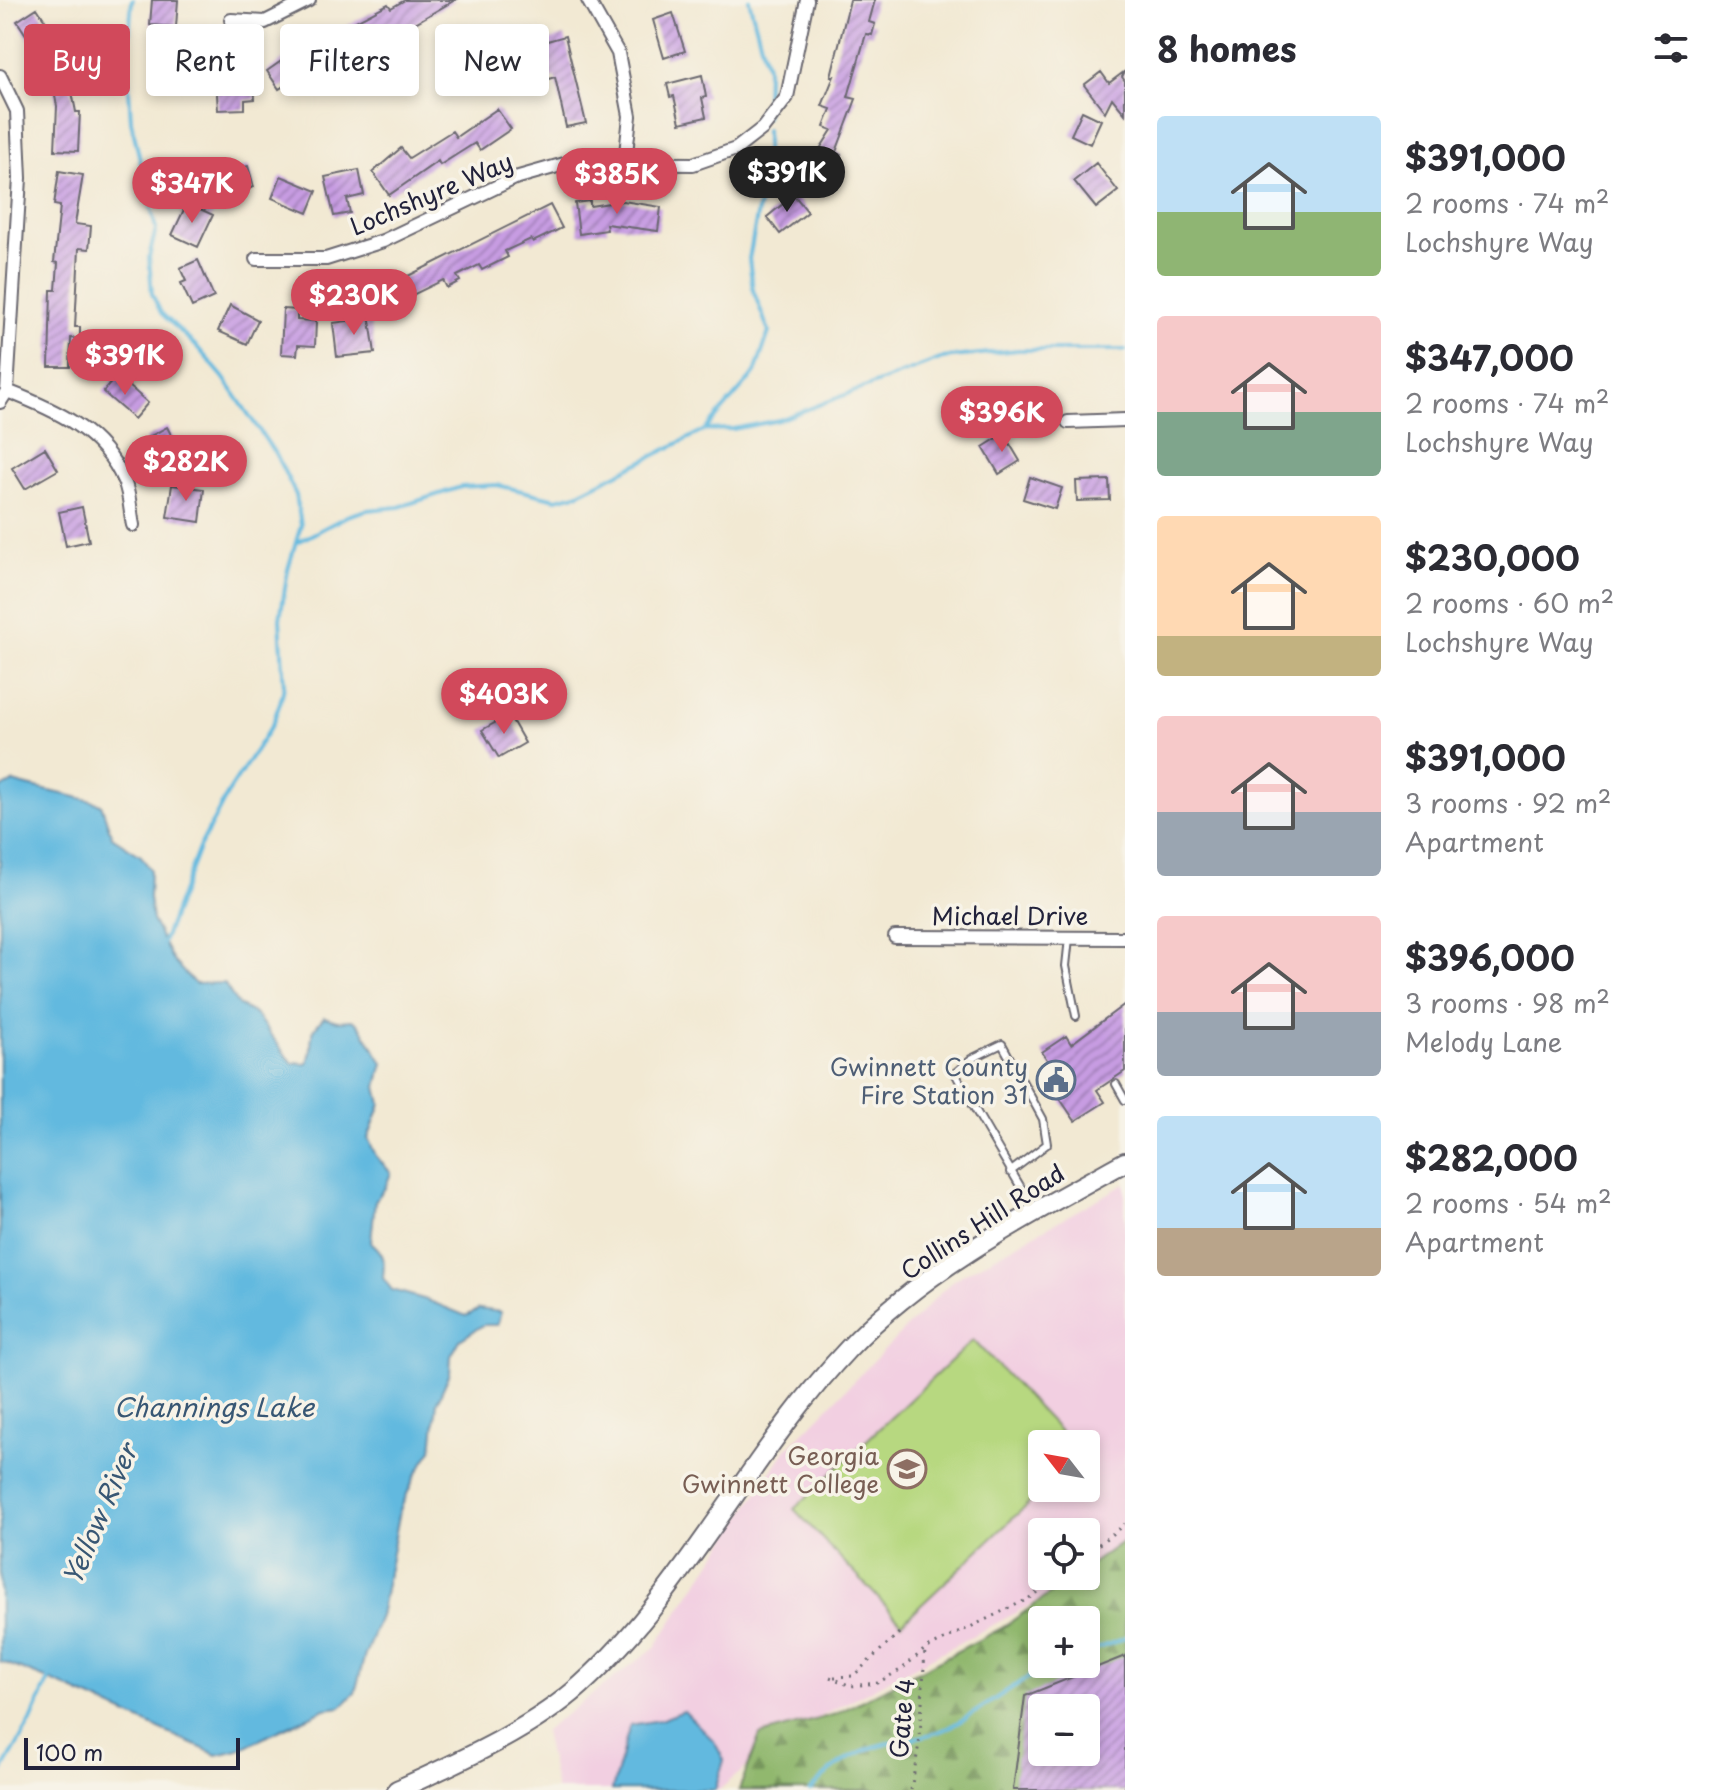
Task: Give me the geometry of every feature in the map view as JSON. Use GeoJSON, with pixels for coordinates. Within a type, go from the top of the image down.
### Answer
{"type":"FeatureCollection","features":[{"type":"Feature","properties":{"kind":"street"},"geometry":{"type":"LineString","coordinates":[[231,20],[265,22],[309,0]]}},
{"type":"Feature","properties":{"kind":"street"},"geometry":{"type":"LineString","coordinates":[[588,0],[618,53],[630,116],[625,163]]}},
{"type":"Feature","properties":{"kind":"street","name":"Lochshyre Way"},"geometry":{"type":"LineString","coordinates":[[256,259],[326,259],[383,241],[515,178],[568,163],[693,164],[736,149],[763,128],[787,97],[807,0]]}},
{"type":"Feature","properties":{"kind":"street"},"geometry":{"type":"LineString","coordinates":[[0,76],[17,111],[20,178],[4,396],[55,410],[83,427],[106,449],[125,483],[133,525]]}},
{"type":"Feature","properties":{"kind":"street"},"geometry":{"type":"LineString","coordinates":[[1068,422],[1125,420]]}},
{"type":"Feature","properties":{"kind":"street","name":"Michael Drive"},"geometry":{"type":"LineString","coordinates":[[895,937],[1125,938]]}},
{"type":"Feature","properties":{"kind":"street","name":"Collins Hill Road"},"geometry":{"type":"LineString","coordinates":[[397,1790],[529,1723],[579,1686],[626,1640],[681,1571],[790,1417],[850,1346],[945,1267],[1125,1162]]}},
{"type":"Feature","properties":{"kind":"lane"},"geometry":{"type":"LineString","coordinates":[[1069,938],[1066,966],[1076,1016]]}},
{"type":"Feature","properties":{"kind":"lane"},"geometry":{"type":"LineString","coordinates":[[1010,1172],[1047,1144],[1043,1119],[1002,1044],[971,1059],[955,1073],[1010,1172],[1035,1212]]}},
{"type":"Feature","properties":{"kind":"lane"},"geometry":{"type":"LineString","coordinates":[[1116,1084],[1125,1100]]}},
{"type":"Feature","properties":{"kind":"path"},"geometry":{"type":"LineString","coordinates":[[1100,1543],[1125,1524]]}},
{"type":"Feature","properties":{"kind":"path"},"geometry":{"type":"LineString","coordinates":[[899,1633],[853,1676],[830,1677],[851,1686],[877,1683],[902,1669],[925,1649],[1028,1599],[1040,1590]]}},
{"type":"Feature","properties":{"kind":"path","name":"Gate 4"},"geometry":{"type":"LineString","coordinates":[[911,1790],[920,1738],[925,1649]]}},
{"type":"Feature","properties":{"kind":"shaded area","name":"Georgia Gwinnett College"},"geometry":{"type":"Polygon","coordinates":[[[1125,1184],[1125,1555],[1100,1568],[1100,1518],[1028,1518],[1028,1590],[1059,1590],[784,1736],[719,1790],[556,1790],[544,1731],[655,1647],[785,1451],[953,1280],[1125,1184]]]}},
{"type":"Feature","properties":{"kind":"green space"},"geometry":{"type":"Polygon","coordinates":[[[973,1340],[1059,1430],[1028,1430],[1030,1502],[902,1623],[794,1509],[973,1340]]]}},
{"type":"Feature","properties":{"kind":"green space"},"geometry":{"type":"Polygon","coordinates":[[[1125,1540],[1125,1790],[739,1790],[760,1735],[836,1714],[1002,1628],[1028,1609],[1028,1678],[1100,1678],[1100,1606],[1033,1606],[1055,1590],[1100,1590],[1100,1558],[1125,1540]]]}},
{"type":"Feature","properties":{"kind":"water","name":"Channings Lake"},"geometry":{"type":"Polygon","coordinates":[[[13,782],[101,804],[112,837],[141,856],[150,869],[152,920],[173,961],[195,984],[224,983],[238,1005],[255,1014],[292,1063],[307,1064],[312,1036],[324,1017],[337,1021],[353,1020],[361,1027],[383,1063],[377,1087],[381,1104],[368,1138],[376,1156],[391,1173],[375,1201],[371,1242],[383,1257],[383,1278],[392,1290],[466,1316],[479,1309],[501,1312],[497,1325],[483,1325],[460,1340],[451,1356],[450,1373],[437,1402],[432,1450],[415,1476],[400,1510],[380,1616],[355,1693],[341,1707],[325,1709],[238,1750],[217,1755],[0,1661],[0,789],[13,782]]]}},
{"type":"Feature","properties":{"kind":"water"},"geometry":{"type":"Polygon","coordinates":[[[684,1711],[714,1741],[724,1760],[715,1790],[612,1790],[630,1725],[660,1720],[684,1711]]]}},
{"type":"Feature","properties":{"kind":"building"},"geometry":{"type":"Polygon","coordinates":[[[152,0],[178,0],[176,24],[150,24],[152,0]]]}},
{"type":"Feature","properties":{"kind":"building"},"geometry":{"type":"Polygon","coordinates":[[[405,0],[455,0],[413,24],[350,24],[388,4],[391,8],[405,0]]]}},
{"type":"Feature","properties":{"kind":"building"},"geometry":{"type":"Polygon","coordinates":[[[850,0],[875,0],[869,22],[875,24],[872,35],[866,34],[848,97],[856,99],[836,152],[841,155],[819,184],[799,171],[812,152],[816,155],[832,130],[824,127],[831,109],[822,106],[834,76],[831,76],[850,0]]]}},
{"type":"Feature","properties":{"kind":"building"},"geometry":{"type":"Polygon","coordinates":[[[37,8],[47,24],[24,24],[24,32],[17,21],[37,8]]]}},
{"type":"Feature","properties":{"kind":"building"},"geometry":{"type":"Polygon","coordinates":[[[673,13],[685,51],[664,58],[653,20],[673,13]]]}},
{"type":"Feature","properties":{"kind":"building"},"geometry":{"type":"Polygon","coordinates":[[[565,36],[586,123],[566,127],[555,77],[549,79],[549,40],[565,36]]]}},
{"type":"Feature","properties":{"kind":"building"},"geometry":{"type":"Polygon","coordinates":[[[280,62],[280,88],[279,89],[267,71],[280,62]]]}},
{"type":"Feature","properties":{"kind":"building"},"geometry":{"type":"Polygon","coordinates":[[[1125,71],[1122,77],[1125,81],[1125,114],[1112,98],[1105,112],[1084,85],[1101,72],[1109,83],[1125,71]]]}},
{"type":"Feature","properties":{"kind":"building"},"geometry":{"type":"Polygon","coordinates":[[[702,75],[706,117],[680,123],[674,96],[670,97],[667,84],[702,75]]]}},
{"type":"Feature","properties":{"kind":"building"},"geometry":{"type":"Polygon","coordinates":[[[55,96],[73,96],[76,112],[80,112],[78,151],[55,150],[55,96]]]}},
{"type":"Feature","properties":{"kind":"building"},"geometry":{"type":"Polygon","coordinates":[[[217,96],[255,96],[255,99],[245,100],[245,109],[218,110],[217,96]]]}},
{"type":"Feature","properties":{"kind":"building"},"geometry":{"type":"Polygon","coordinates":[[[497,109],[511,129],[480,150],[475,143],[440,165],[438,161],[389,195],[373,172],[401,148],[409,158],[452,131],[456,137],[497,109]]]}},
{"type":"Feature","properties":{"kind":"building"},"geometry":{"type":"Polygon","coordinates":[[[1082,111],[1101,120],[1090,144],[1071,135],[1082,111]]]}},
{"type":"Feature","properties":{"kind":"building"},"geometry":{"type":"Polygon","coordinates":[[[1096,163],[1118,191],[1096,208],[1074,181],[1096,163]]]}},
{"type":"Feature","properties":{"kind":"building"},"geometry":{"type":"Polygon","coordinates":[[[248,166],[254,187],[238,192],[241,200],[225,205],[216,176],[248,166]]]}},
{"type":"Feature","properties":{"kind":"building"},"geometry":{"type":"Polygon","coordinates":[[[359,170],[364,195],[347,199],[350,213],[334,216],[325,177],[359,170]]]}},
{"type":"Feature","properties":{"kind":"building"},"geometry":{"type":"Polygon","coordinates":[[[59,171],[83,175],[75,224],[91,226],[89,249],[79,248],[75,327],[80,327],[80,339],[71,338],[70,367],[49,367],[51,290],[56,290],[58,263],[54,262],[60,206],[54,205],[59,171]]]}},
{"type":"Feature","properties":{"kind":"building"},"geometry":{"type":"Polygon","coordinates":[[[281,176],[317,191],[308,213],[272,198],[281,176]]]}},
{"type":"Feature","properties":{"kind":"building"},"geometry":{"type":"Polygon","coordinates":[[[794,195],[808,212],[780,234],[767,217],[794,195]]]}},
{"type":"Feature","properties":{"kind":"building"},"geometry":{"type":"Polygon","coordinates":[[[590,201],[590,206],[623,201],[661,207],[658,231],[606,224],[607,230],[579,234],[575,203],[590,201]]]}},
{"type":"Feature","properties":{"kind":"building"},"geometry":{"type":"Polygon","coordinates":[[[187,203],[213,215],[198,247],[172,235],[187,203]]]}},
{"type":"Feature","properties":{"kind":"building"},"geometry":{"type":"Polygon","coordinates":[[[550,205],[562,228],[505,251],[508,257],[482,270],[479,265],[457,276],[460,281],[447,288],[443,280],[384,309],[375,289],[410,275],[550,205]]]}},
{"type":"Feature","properties":{"kind":"building"},"geometry":{"type":"Polygon","coordinates":[[[198,260],[214,297],[192,307],[181,283],[186,281],[180,268],[198,260]]]}},
{"type":"Feature","properties":{"kind":"building"},"geometry":{"type":"Polygon","coordinates":[[[230,305],[258,320],[247,344],[218,331],[230,305]]]}},
{"type":"Feature","properties":{"kind":"building"},"geometry":{"type":"Polygon","coordinates":[[[283,309],[297,310],[297,320],[316,321],[315,346],[298,345],[297,355],[281,354],[283,309]]]}},
{"type":"Feature","properties":{"kind":"building"},"geometry":{"type":"Polygon","coordinates":[[[369,314],[375,353],[337,357],[333,323],[355,320],[355,317],[369,314]]]}},
{"type":"Feature","properties":{"kind":"building"},"geometry":{"type":"Polygon","coordinates":[[[117,375],[148,403],[134,419],[103,392],[117,375]]]}},
{"type":"Feature","properties":{"kind":"building"},"geometry":{"type":"Polygon","coordinates":[[[167,427],[185,461],[163,473],[145,439],[167,427]]]}},
{"type":"Feature","properties":{"kind":"building"},"geometry":{"type":"Polygon","coordinates":[[[1004,434],[1020,461],[999,474],[983,447],[1004,434]]]}},
{"type":"Feature","properties":{"kind":"building"},"geometry":{"type":"Polygon","coordinates":[[[45,448],[58,470],[25,489],[12,468],[45,448]]]}},
{"type":"Feature","properties":{"kind":"building"},"geometry":{"type":"Polygon","coordinates":[[[1030,477],[1062,488],[1055,509],[1023,499],[1030,477]]]}},
{"type":"Feature","properties":{"kind":"building"},"geometry":{"type":"Polygon","coordinates":[[[1109,480],[1110,500],[1077,501],[1076,481],[1109,480]]]}},
{"type":"Feature","properties":{"kind":"building"},"geometry":{"type":"Polygon","coordinates":[[[172,485],[204,489],[200,522],[167,517],[172,485]]]}},
{"type":"Feature","properties":{"kind":"building"},"geometry":{"type":"Polygon","coordinates":[[[82,507],[89,541],[66,546],[59,512],[82,507]]]}},
{"type":"Feature","properties":{"kind":"building"},"geometry":{"type":"Polygon","coordinates":[[[509,715],[525,743],[499,758],[482,730],[509,715]]]}},
{"type":"Feature","properties":{"kind":"building"},"geometry":{"type":"Polygon","coordinates":[[[1125,1004],[1125,1071],[1097,1090],[1105,1102],[1075,1121],[1048,1081],[1057,1075],[1042,1052],[1066,1036],[1071,1044],[1125,1004]]]}},
{"type":"Feature","properties":{"kind":"building"},"geometry":{"type":"Polygon","coordinates":[[[1125,1656],[1125,1790],[1013,1790],[1025,1696],[1028,1695],[1028,1766],[1100,1766],[1100,1694],[1030,1694],[1070,1678],[1100,1678],[1100,1666],[1125,1656]]]}},
{"type":"Feature","properties":{"kind":"waterway"},"geometry":{"type":"LineString","coordinates":[[132,0],[127,59],[131,121],[156,229],[149,257],[152,294],[161,313],[223,377],[276,455],[296,495],[301,525],[288,569],[280,619],[284,687],[280,703],[272,725],[229,791],[199,848],[162,945]]}},
{"type":"Feature","properties":{"kind":"waterway"},"geometry":{"type":"LineString","coordinates":[[749,0],[767,67],[766,117]]}},
{"type":"Feature","properties":{"kind":"waterway"},"geometry":{"type":"LineString","coordinates":[[705,430],[755,373],[769,332],[753,290],[749,259],[766,167],[766,130]]}},
{"type":"Feature","properties":{"kind":"waterway"},"geometry":{"type":"LineString","coordinates":[[296,543],[347,516],[367,510],[399,507],[461,487],[497,485],[556,499],[577,494],[705,430],[733,429],[779,420],[943,358],[1018,350],[1125,350]]}},
{"type":"Feature","properties":{"kind":"waterway"},"geometry":{"type":"LineString","coordinates":[[1100,1648],[1125,1638]]}},
{"type":"Feature","properties":{"kind":"waterway","name":"Yellow River"},"geometry":{"type":"LineString","coordinates":[[0,1775],[31,1721],[50,1677]]}},
{"type":"Feature","properties":{"kind":"waterway"},"geometry":{"type":"LineString","coordinates":[[810,1790],[859,1753],[943,1730],[1028,1678]]}},
{"type":"Feature","properties":{"kind":"place","name":"Gwinnett County Fire Station 31"},"geometry":{"type":"Point","coordinates":[1056,1080]}},
{"type":"Feature","properties":{"kind":"place","name":"Georgia Gwinnett College"},"geometry":{"type":"Point","coordinates":[907,1469]}}]}
